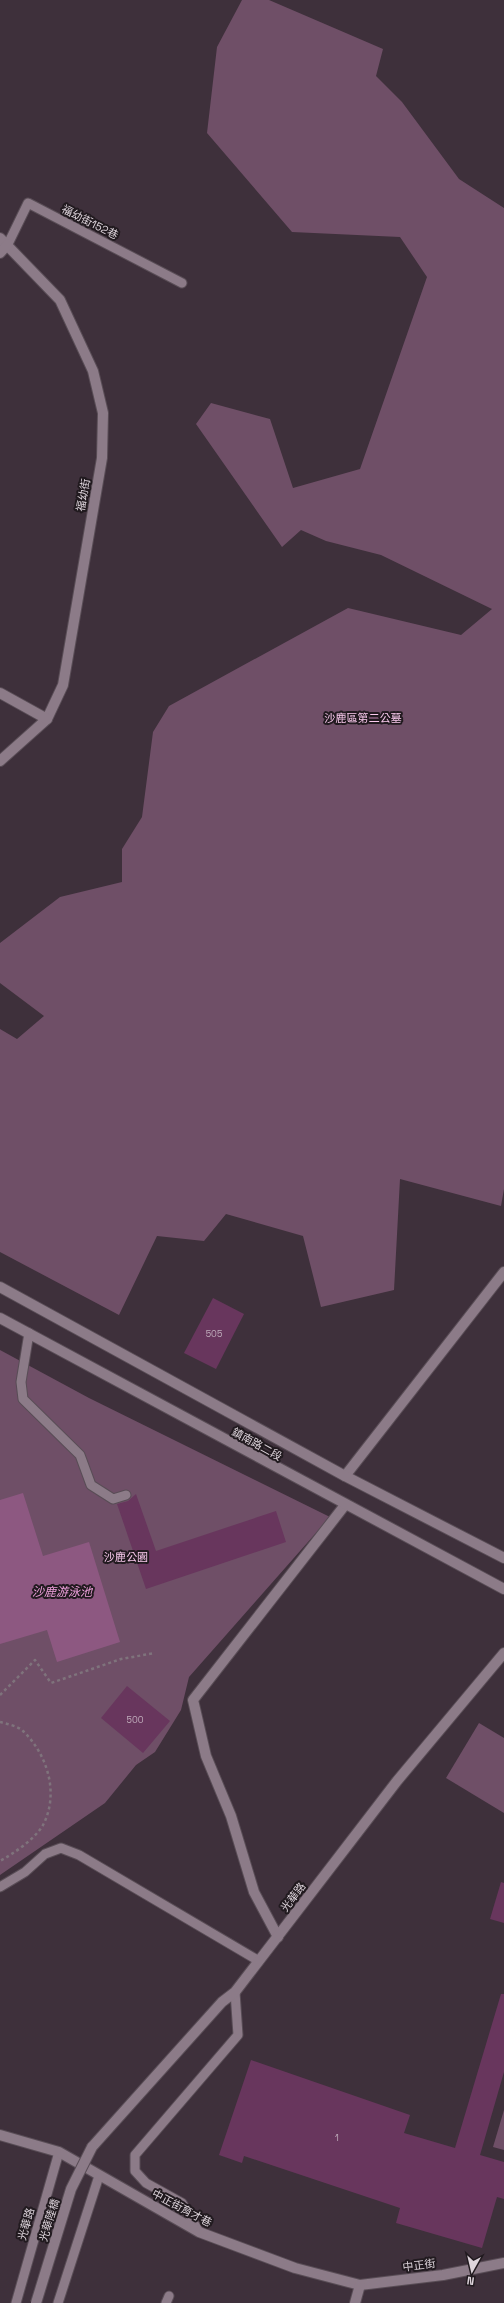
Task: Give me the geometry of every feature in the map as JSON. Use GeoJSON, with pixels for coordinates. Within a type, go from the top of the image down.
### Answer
{"type":"FeatureCollection","features":[{"type":"Feature","properties":{"kind":"street","name":"福幼街"},"geometry":{"type":"LineString","coordinates":[[0,238],[8,244],[60,300],[93,371],[103,413],[102,458],[63,685],[47,719],[0,761]]}},
{"type":"Feature","properties":{"kind":"street"},"geometry":{"type":"LineString","coordinates":[[0,253],[8,244]]}},
{"type":"Feature","properties":{"kind":"street"},"geometry":{"type":"LineString","coordinates":[[0,692],[47,719]]}},
{"type":"Feature","properties":{"kind":"street"},"geometry":{"type":"LineString","coordinates":[[345,1476],[504,1272]]}},
{"type":"Feature","properties":{"kind":"street","name":"鎮南路二段"},"geometry":{"type":"LineString","coordinates":[[0,1287],[345,1476],[504,1558]]}},
{"type":"Feature","properties":{"kind":"street","name":"鎮南路二段"},"geometry":{"type":"LineString","coordinates":[[0,1318],[345,1505],[504,1589]]}},
{"type":"Feature","properties":{"kind":"street"},"geometry":{"type":"LineString","coordinates":[[278,1937],[254,1892],[231,1816],[206,1756],[193,1700],[345,1505]]}},
{"type":"Feature","properties":{"kind":"street","name":"光華路"},"geometry":{"type":"LineString","coordinates":[[92,2147],[222,2002],[235,1992],[397,1781],[504,1653]]}},
{"type":"Feature","properties":{"kind":"street","name":"中正街育才巷"},"geometry":{"type":"LineString","coordinates":[[0,2135],[59,2152],[199,2232],[295,2268],[360,2285]]}},
{"type":"Feature","properties":{"kind":"street","name":"光華陸橋"},"geometry":{"type":"LineString","coordinates":[[36,2303],[71,2189],[92,2147]]}},
{"type":"Feature","properties":{"kind":"street","name":"中正街"},"geometry":{"type":"LineString","coordinates":[[360,2285],[443,2274],[504,2263]]}},
{"type":"Feature","properties":{"kind":"street"},"geometry":{"type":"LineString","coordinates":[[355,2303],[360,2285]]}},
{"type":"Feature","properties":{"kind":"lane","name":"福幼街152巷"},"geometry":{"type":"LineString","coordinates":[[8,244],[28,203],[182,283]]}},
{"type":"Feature","properties":{"kind":"lane"},"geometry":{"type":"LineString","coordinates":[[29,1333],[21,1382],[24,1399],[80,1455],[91,1485],[113,1498],[126,1495]]}},
{"type":"Feature","properties":{"kind":"lane"},"geometry":{"type":"LineString","coordinates":[[0,1887],[25,1872],[45,1854],[62,1848],[79,1855],[259,1961]]}},
{"type":"Feature","properties":{"kind":"lane"},"geometry":{"type":"LineString","coordinates":[[199,2232],[182,2203],[146,2183],[134,2171],[135,2155],[238,2035],[235,1992]]}},
{"type":"Feature","properties":{"kind":"lane","name":"光華路"},"geometry":{"type":"LineString","coordinates":[[16,2303],[59,2152]]}},
{"type":"Feature","properties":{"kind":"lane"},"geometry":{"type":"LineString","coordinates":[[58,2303],[99,2176]]}},
{"type":"Feature","properties":{"kind":"path"},"geometry":{"type":"LineString","coordinates":[[0,1695],[35,1660],[51,1683],[121,1659],[155,1653]]}},
{"type":"Feature","properties":{"kind":"path"},"geometry":{"type":"LineString","coordinates":[[0,1722],[22,1730],[44,1759],[52,1792],[44,1824],[25,1844],[0,1861]]}},
{"type":"Feature","properties":{"kind":"green space","name":"沙鹿區第二公墓"},"geometry":{"type":"Polygon","coordinates":[[[242,0],[269,0],[383,49],[376,76],[402,102],[459,179],[504,208],[504,1189],[501,1206],[400,1179],[394,1290],[321,1307],[303,1236],[226,1214],[204,1241],[157,1236],[119,1315],[0,1252],[0,1029],[17,1039],[44,1016],[0,983],[0,943],[60,897],[122,882],[122,849],[142,817],[153,732],[169,706],[348,608],[461,635],[492,609],[381,555],[326,541],[301,530],[282,547],[196,424],[211,403],[270,419],[293,488],[360,469],[427,277],[400,237],[292,232],[207,133],[217,47],[242,0]]]}},
{"type":"Feature","properties":{"kind":"green space","name":"沙鹿公園"},"geometry":{"type":"Polygon","coordinates":[[[0,1350],[89,1398],[330,1517],[189,1677],[181,1710],[155,1752],[136,1765],[105,1803],[0,1875],[0,1350]]]}},
{"type":"Feature","properties":{"kind":"green space"},"geometry":{"type":"Polygon","coordinates":[[[479,1723],[504,1738],[504,1813],[446,1778],[479,1723]]]}},
{"type":"Feature","properties":{"kind":"green space"},"geometry":{"type":"Polygon","coordinates":[[[504,2110],[504,2150],[493,2147],[504,2110]]]}},
{"type":"Feature","properties":{"kind":"water","name":"沙鹿游泳池"},"geometry":{"type":"Polygon","coordinates":[[[23,1493],[43,1556],[89,1542],[120,1642],[57,1662],[47,1630],[0,1644],[0,1500],[23,1493]]]}},
{"type":"Feature","properties":{"kind":"building"},"geometry":{"type":"Polygon","coordinates":[[[213,1298],[244,1314],[216,1369],[184,1353],[213,1298]]]}},
{"type":"Feature","properties":{"kind":"building"},"geometry":{"type":"Polygon","coordinates":[[[136,1494],[156,1551],[276,1511],[286,1542],[146,1589],[117,1504],[128,1501],[136,1494]]]}},
{"type":"Feature","properties":{"kind":"building"},"geometry":{"type":"Polygon","coordinates":[[[127,1686],[170,1721],[143,1753],[101,1718],[127,1686]]]}},
{"type":"Feature","properties":{"kind":"building"},"geometry":{"type":"Polygon","coordinates":[[[501,1882],[504,1883],[504,1923],[490,1919],[501,1882]]]}},
{"type":"Feature","properties":{"kind":"building"},"geometry":{"type":"Polygon","coordinates":[[[501,1994],[504,1994],[504,2072],[480,2155],[504,2162],[504,2199],[497,2197],[482,2248],[396,2223],[400,2208],[244,2156],[242,2163],[219,2155],[251,2060],[410,2115],[404,2133],[455,2148],[501,1994]]]}}]}
